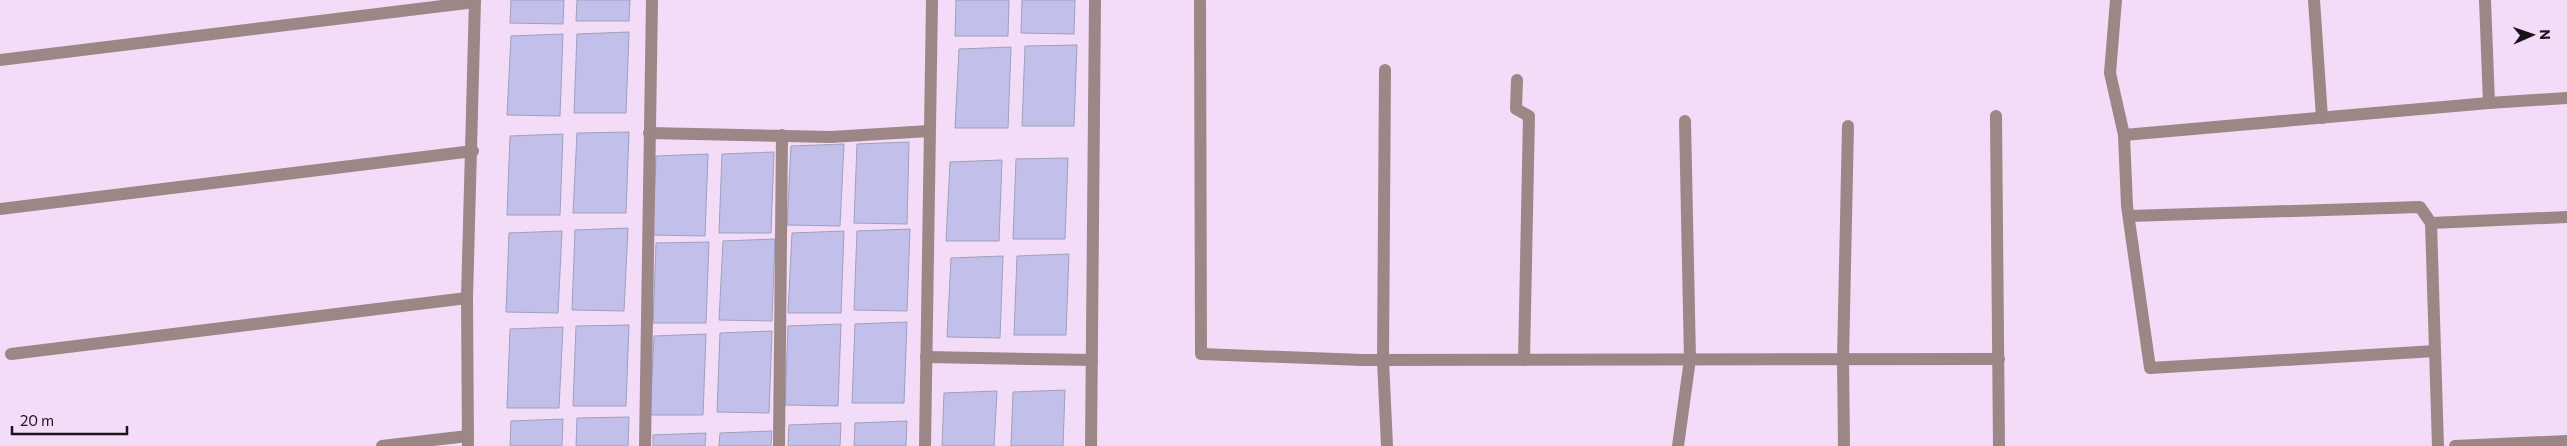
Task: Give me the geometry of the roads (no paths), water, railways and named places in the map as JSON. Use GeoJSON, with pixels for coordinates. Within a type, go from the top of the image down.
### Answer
{"type":"FeatureCollection","features":[{"type":"Feature","properties":{"kind":"street"},"geometry":{"type":"LineString","coordinates":[[644,446],[652,0]]}},
{"type":"Feature","properties":{"kind":"street"},"geometry":{"type":"LineString","coordinates":[[925,446],[932,0]]}},
{"type":"Feature","properties":{"kind":"street"},"geometry":{"type":"LineString","coordinates":[[1091,446],[1095,0]]}},
{"type":"Feature","properties":{"kind":"street"},"geometry":{"type":"LineString","coordinates":[[1200,0],[1202,354],[1383,360],[1998,359]]}},
{"type":"Feature","properties":{"kind":"street"},"geometry":{"type":"LineString","coordinates":[[2116,0],[2110,73],[2124,135],[2129,216],[2150,368],[2435,351]]}},
{"type":"Feature","properties":{"kind":"street"},"geometry":{"type":"LineString","coordinates":[[2314,0],[2322,118]]}},
{"type":"Feature","properties":{"kind":"street"},"geometry":{"type":"LineString","coordinates":[[2485,0],[2489,103]]}},
{"type":"Feature","properties":{"kind":"street"},"geometry":{"type":"LineString","coordinates":[[0,60],[475,1],[473,151],[467,298],[468,441],[382,446]]}},
{"type":"Feature","properties":{"kind":"street"},"geometry":{"type":"LineString","coordinates":[[1385,70],[1383,360],[1388,446]]}},
{"type":"Feature","properties":{"kind":"street"},"geometry":{"type":"LineString","coordinates":[[1516,80],[1516,110],[1528,116],[1524,360]]}},
{"type":"Feature","properties":{"kind":"street"},"geometry":{"type":"LineString","coordinates":[[2124,135],[2489,103],[2567,98]]}},
{"type":"Feature","properties":{"kind":"street"},"geometry":{"type":"LineString","coordinates":[[1996,116],[2000,446]]}},
{"type":"Feature","properties":{"kind":"street"},"geometry":{"type":"LineString","coordinates":[[1678,446],[1690,360],[1685,121]]}},
{"type":"Feature","properties":{"kind":"street"},"geometry":{"type":"LineString","coordinates":[[1844,446],[1843,360],[1848,126]]}},
{"type":"Feature","properties":{"kind":"street"},"geometry":{"type":"LineString","coordinates":[[649,133],[831,137],[929,131]]}},
{"type":"Feature","properties":{"kind":"street"},"geometry":{"type":"LineString","coordinates":[[779,446],[782,135]]}},
{"type":"Feature","properties":{"kind":"street"},"geometry":{"type":"LineString","coordinates":[[0,209],[473,151]]}},
{"type":"Feature","properties":{"kind":"street"},"geometry":{"type":"LineString","coordinates":[[2129,216],[2420,206],[2431,223],[2438,446]]}},
{"type":"Feature","properties":{"kind":"street"},"geometry":{"type":"LineString","coordinates":[[2431,223],[2567,217]]}},
{"type":"Feature","properties":{"kind":"street"},"geometry":{"type":"LineString","coordinates":[[12,354],[467,298]]}},
{"type":"Feature","properties":{"kind":"street"},"geometry":{"type":"LineString","coordinates":[[926,357],[1092,360]]}},
{"type":"Feature","properties":{"kind":"street"},"geometry":{"type":"LineString","coordinates":[[2455,446],[2516,445],[2567,441]]}}]}
